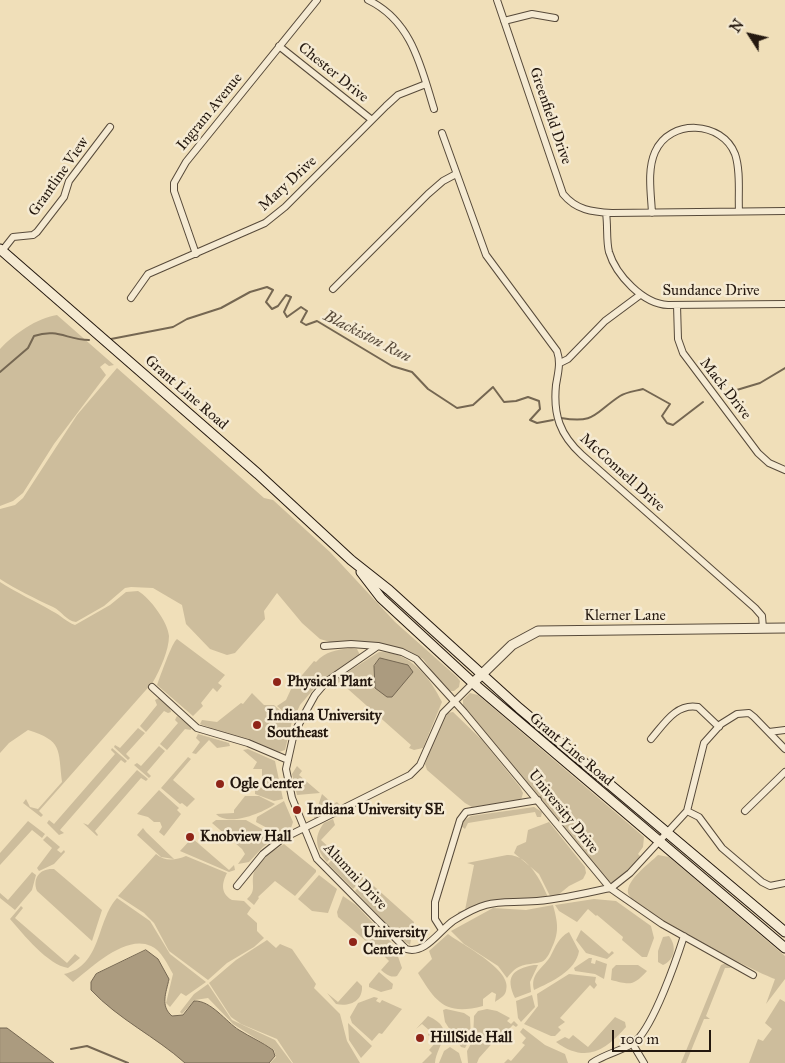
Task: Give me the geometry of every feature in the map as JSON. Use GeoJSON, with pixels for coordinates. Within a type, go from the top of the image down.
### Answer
{"type":"FeatureCollection","features":[{"type":"Feature","properties":{"kind":"main road","name":"Grant Line Road"},"geometry":{"type":"LineString","coordinates":[[1,250],[258,474],[351,560],[389,590],[481,674],[785,932]]}},
{"type":"Feature","properties":{"kind":"main road","name":"Grant Line Road"},"geometry":{"type":"LineString","coordinates":[[351,560],[381,598],[473,684],[785,948]]}},
{"type":"Feature","properties":{"kind":"main road","name":"Klerner Lane"},"geometry":{"type":"LineString","coordinates":[[473,684],[512,645],[538,631],[785,628]]}},
{"type":"Feature","properties":{"kind":"street","name":"Ingram Avenue"},"geometry":{"type":"LineString","coordinates":[[196,254],[175,198],[174,183],[186,162],[316,0]]}},
{"type":"Feature","properties":{"kind":"street"},"geometry":{"type":"LineString","coordinates":[[368,0],[393,16],[402,26],[409,39],[434,109]]}},
{"type":"Feature","properties":{"kind":"street","name":"Greenfield Drive"},"geometry":{"type":"LineString","coordinates":[[497,0],[563,194],[580,208],[606,213],[785,211]]}},
{"type":"Feature","properties":{"kind":"street"},"geometry":{"type":"LineString","coordinates":[[504,21],[532,14],[555,18]]}},
{"type":"Feature","properties":{"kind":"street","name":"Chester Drive"},"geometry":{"type":"LineString","coordinates":[[279,46],[372,120]]}},
{"type":"Feature","properties":{"kind":"street","name":"Mary Drive"},"geometry":{"type":"LineString","coordinates":[[131,298],[148,274],[265,223],[285,207],[398,96],[426,84]]}},
{"type":"Feature","properties":{"kind":"street","name":"Grantline View"},"geometry":{"type":"LineString","coordinates":[[1,250],[13,237],[32,235],[36,232],[64,197],[69,180],[110,126]]}},
{"type":"Feature","properties":{"kind":"street"},"geometry":{"type":"LineString","coordinates":[[652,213],[651,169],[656,150],[674,132],[693,127],[706,129],[718,134],[732,149],[737,162],[739,211]]}},
{"type":"Feature","properties":{"kind":"street","name":"McConnell Drive"},"geometry":{"type":"LineString","coordinates":[[442,133],[486,255],[550,339],[557,351],[560,363],[556,407],[560,428],[566,440],[755,608],[762,616],[763,628]]}},
{"type":"Feature","properties":{"kind":"street"},"geometry":{"type":"LineString","coordinates":[[333,289],[428,194],[442,181],[456,174]]}},
{"type":"Feature","properties":{"kind":"street"},"geometry":{"type":"LineString","coordinates":[[560,363],[568,359],[605,321],[640,295],[611,257],[608,246],[606,213]]}},
{"type":"Feature","properties":{"kind":"street","name":"Sundance Drive"},"geometry":{"type":"LineString","coordinates":[[640,295],[655,304],[785,304]]}},
{"type":"Feature","properties":{"kind":"street","name":"Mack Drive"},"geometry":{"type":"LineString","coordinates":[[677,305],[678,339],[687,360],[758,453],[769,463],[785,470]]}},
{"type":"Feature","properties":{"kind":"street","name":"University Drive"},"geometry":{"type":"LineString","coordinates":[[324,646],[351,644],[378,646],[402,652],[416,659],[538,800],[610,888],[649,917],[751,973]]}},
{"type":"Feature","properties":{"kind":"street","name":"Alumni Drive"},"geometry":{"type":"LineString","coordinates":[[378,646],[326,682],[315,695],[293,735],[286,769],[289,787],[305,827],[309,843],[317,859],[406,950],[421,949],[456,920],[488,903],[539,901],[610,888]]}},
{"type":"Feature","properties":{"kind":"street"},"geometry":{"type":"LineString","coordinates":[[238,886],[269,848],[282,839],[410,775],[420,766],[440,718],[473,684]]}},
{"type":"Feature","properties":{"kind":"street"},"geometry":{"type":"LineString","coordinates":[[152,686],[197,728],[248,743],[288,760]]}},
{"type":"Feature","properties":{"kind":"street"},"geometry":{"type":"LineString","coordinates":[[651,739],[677,710],[683,707],[698,708],[719,726]]}},
{"type":"Feature","properties":{"kind":"street"},"geometry":{"type":"LineString","coordinates":[[610,888],[623,879],[687,811],[704,743],[719,726],[737,714],[749,714],[785,749]]}},
{"type":"Feature","properties":{"kind":"street"},"geometry":{"type":"LineString","coordinates":[[769,732],[785,730]]}},
{"type":"Feature","properties":{"kind":"street"},"geometry":{"type":"LineString","coordinates":[[745,811],[785,772]]}},
{"type":"Feature","properties":{"kind":"street"},"geometry":{"type":"LineString","coordinates":[[442,930],[435,919],[435,902],[460,820],[466,812],[538,800]]}},
{"type":"Feature","properties":{"kind":"street"},"geometry":{"type":"LineString","coordinates":[[687,811],[699,817],[722,848],[762,882],[770,886],[785,883]]}},
{"type":"Feature","properties":{"kind":"street"},"geometry":{"type":"LineString","coordinates":[[592,1063],[606,1053],[632,1043],[644,1032],[684,936]]}},
{"type":"Feature","properties":{"kind":"street"},"geometry":{"type":"LineString","coordinates":[[632,1043],[644,1063]]}},
{"type":"Feature","properties":{"kind":"shaded area"},"geometry":{"type":"Polygon","coordinates":[[[57,315],[114,365],[109,366],[105,363],[100,367],[106,375],[54,444],[23,493],[13,501],[0,506],[0,349],[26,328],[42,319],[57,315]]]}},
{"type":"Feature","properties":{"kind":"shaded area"},"geometry":{"type":"Polygon","coordinates":[[[117,368],[264,498],[273,500],[330,552],[395,622],[457,677],[460,681],[459,687],[454,691],[447,691],[423,659],[407,650],[372,642],[330,642],[320,639],[302,623],[277,593],[264,611],[265,619],[235,653],[227,655],[210,649],[186,624],[182,605],[153,588],[125,588],[104,606],[76,622],[69,620],[56,609],[0,579],[0,509],[15,505],[23,498],[77,415],[117,368]]]}},
{"type":"Feature","properties":{"kind":"shaded area"},"geometry":{"type":"Polygon","coordinates":[[[0,582],[75,625],[110,605],[126,592],[138,591],[158,611],[168,630],[169,636],[164,660],[153,682],[39,811],[43,815],[41,817],[23,803],[26,799],[30,807],[38,809],[62,782],[57,748],[48,738],[28,730],[9,743],[0,753],[0,582]]]}},
{"type":"Feature","properties":{"kind":"shaded area"},"geometry":{"type":"Polygon","coordinates":[[[177,639],[225,675],[218,683],[222,686],[217,692],[213,688],[201,703],[203,706],[193,716],[157,685],[169,653],[177,639]]]}},
{"type":"Feature","properties":{"kind":"shaded area"},"geometry":{"type":"Polygon","coordinates":[[[351,648],[357,649],[360,655],[318,684],[300,705],[293,720],[277,706],[286,700],[292,687],[314,661],[316,662],[324,655],[332,652],[351,648]]]}},
{"type":"Feature","properties":{"kind":"shaded area"},"geometry":{"type":"Polygon","coordinates":[[[379,652],[400,656],[417,667],[425,675],[442,702],[423,748],[414,750],[409,748],[411,745],[340,682],[335,684],[335,680],[379,652]]]}},
{"type":"Feature","properties":{"kind":"shaded area"},"geometry":{"type":"Polygon","coordinates":[[[380,658],[408,665],[413,672],[392,697],[387,697],[375,688],[374,666],[380,658]]]}},
{"type":"Feature","properties":{"kind":"shaded area"},"geometry":{"type":"Polygon","coordinates":[[[252,693],[264,705],[274,705],[292,721],[285,750],[276,753],[200,724],[202,720],[217,722],[241,703],[243,704],[252,693]]]}},
{"type":"Feature","properties":{"kind":"shaded area"},"geometry":{"type":"Polygon","coordinates":[[[470,693],[478,695],[644,837],[643,847],[638,854],[641,857],[614,883],[604,878],[596,870],[555,816],[469,714],[463,705],[463,700],[470,693]]]}},
{"type":"Feature","properties":{"kind":"shaded area"},"geometry":{"type":"Polygon","coordinates":[[[159,698],[170,708],[171,712],[164,711],[146,732],[140,726],[157,705],[155,700],[159,698]]]}},
{"type":"Feature","properties":{"kind":"shaded area"},"geometry":{"type":"Polygon","coordinates":[[[453,712],[482,740],[520,787],[523,793],[521,800],[472,807],[427,770],[425,764],[441,720],[447,713],[453,712]]]}},
{"type":"Feature","properties":{"kind":"shaded area"},"geometry":{"type":"Polygon","coordinates":[[[177,716],[191,727],[191,730],[185,729],[167,750],[160,744],[178,723],[175,720],[177,716]]]}},
{"type":"Feature","properties":{"kind":"shaded area"},"geometry":{"type":"Polygon","coordinates":[[[138,728],[145,733],[126,754],[130,758],[128,760],[114,747],[115,745],[120,748],[138,728]]]}},
{"type":"Feature","properties":{"kind":"shaded area"},"geometry":{"type":"Polygon","coordinates":[[[198,734],[229,743],[230,746],[217,748],[209,740],[196,754],[192,753],[200,742],[196,738],[198,734]]]}},
{"type":"Feature","properties":{"kind":"shaded area"},"geometry":{"type":"Polygon","coordinates":[[[159,746],[165,751],[147,772],[151,776],[149,778],[134,765],[137,763],[141,766],[159,746]]]}},
{"type":"Feature","properties":{"kind":"shaded area"},"geometry":{"type":"Polygon","coordinates":[[[112,748],[127,761],[125,763],[121,760],[60,830],[64,833],[59,835],[47,823],[49,820],[54,824],[115,754],[111,750],[112,748]]]}},
{"type":"Feature","properties":{"kind":"shaded area"},"geometry":{"type":"Polygon","coordinates":[[[248,749],[275,761],[283,799],[274,801],[255,794],[255,788],[262,787],[262,769],[253,769],[257,762],[243,750],[248,749]]]}},
{"type":"Feature","properties":{"kind":"shaded area"},"geometry":{"type":"Polygon","coordinates":[[[188,757],[191,759],[173,780],[195,799],[187,807],[182,803],[180,804],[161,788],[188,757]]]}},
{"type":"Feature","properties":{"kind":"shaded area"},"geometry":{"type":"Polygon","coordinates":[[[297,766],[302,771],[299,775],[320,793],[297,795],[292,774],[297,766]]]}},
{"type":"Feature","properties":{"kind":"shaded area"},"geometry":{"type":"Polygon","coordinates":[[[137,770],[148,779],[146,781],[141,778],[95,831],[97,836],[83,823],[88,825],[137,770]]]}},
{"type":"Feature","properties":{"kind":"shaded area"},"geometry":{"type":"Polygon","coordinates":[[[159,790],[179,808],[177,810],[181,814],[164,836],[159,832],[162,827],[160,822],[154,822],[148,817],[137,814],[159,790]]]}},
{"type":"Feature","properties":{"kind":"shaded area"},"geometry":{"type":"Polygon","coordinates":[[[322,794],[333,804],[337,802],[340,805],[319,818],[314,818],[322,794]]]}},
{"type":"Feature","properties":{"kind":"shaded area"},"geometry":{"type":"Polygon","coordinates":[[[245,796],[259,796],[275,804],[254,815],[237,819],[221,818],[216,814],[234,813],[234,810],[245,796]]]}},
{"type":"Feature","properties":{"kind":"shaded area"},"geometry":{"type":"Polygon","coordinates":[[[284,801],[293,822],[291,828],[280,835],[256,822],[257,817],[284,801]]]}},
{"type":"Feature","properties":{"kind":"shaded area"},"geometry":{"type":"Polygon","coordinates":[[[534,807],[542,812],[541,817],[537,817],[535,812],[468,823],[465,829],[461,826],[463,821],[471,816],[534,807]]]}},
{"type":"Feature","properties":{"kind":"shaded area"},"geometry":{"type":"Polygon","coordinates":[[[333,819],[335,825],[321,840],[335,853],[327,862],[318,848],[317,838],[324,823],[333,819]]]}},
{"type":"Feature","properties":{"kind":"shaded area"},"geometry":{"type":"Polygon","coordinates":[[[216,820],[246,820],[276,837],[249,862],[238,864],[245,854],[242,849],[212,823],[216,820]]]}},
{"type":"Feature","properties":{"kind":"shaded area"},"geometry":{"type":"Polygon","coordinates":[[[28,821],[45,834],[42,838],[32,830],[0,865],[0,853],[28,821]]]}},
{"type":"Feature","properties":{"kind":"shaded area"},"geometry":{"type":"Polygon","coordinates":[[[549,822],[585,867],[586,873],[583,879],[569,886],[558,895],[550,896],[539,874],[514,853],[517,846],[526,842],[528,830],[549,822]]]}},
{"type":"Feature","properties":{"kind":"shaded area"},"geometry":{"type":"Polygon","coordinates":[[[143,828],[174,859],[161,857],[137,835],[143,828]]]}},
{"type":"Feature","properties":{"kind":"shaded area"},"geometry":{"type":"Polygon","coordinates":[[[47,836],[60,847],[57,850],[61,853],[64,850],[65,852],[54,864],[39,871],[37,868],[52,848],[43,840],[47,836]]]}},
{"type":"Feature","properties":{"kind":"shaded area"},"geometry":{"type":"Polygon","coordinates":[[[192,838],[229,870],[234,865],[235,870],[229,872],[180,851],[192,838]]]}},
{"type":"Feature","properties":{"kind":"shaded area"},"geometry":{"type":"Polygon","coordinates":[[[284,844],[316,870],[316,872],[295,896],[275,881],[258,897],[254,905],[247,899],[253,891],[254,872],[265,858],[284,844]]]}},
{"type":"Feature","properties":{"kind":"shaded area"},"geometry":{"type":"Polygon","coordinates":[[[156,854],[159,857],[171,860],[186,856],[227,873],[223,884],[225,894],[232,900],[244,901],[251,908],[247,914],[257,923],[257,931],[264,938],[254,947],[227,963],[208,980],[169,951],[154,923],[144,913],[118,896],[156,854]]]}},
{"type":"Feature","properties":{"kind":"shaded area"},"geometry":{"type":"Polygon","coordinates":[[[337,854],[364,878],[353,889],[328,864],[337,854]]]}},
{"type":"Feature","properties":{"kind":"shaded area"},"geometry":{"type":"Polygon","coordinates":[[[507,855],[521,859],[533,870],[548,897],[533,900],[491,900],[459,915],[458,912],[465,910],[474,865],[467,863],[507,855]]]}},
{"type":"Feature","properties":{"kind":"shaded area"},"geometry":{"type":"Polygon","coordinates":[[[658,855],[669,857],[785,956],[785,979],[766,1004],[775,979],[720,953],[670,925],[634,901],[628,893],[628,888],[635,877],[658,855]]]}},
{"type":"Feature","properties":{"kind":"shaded area"},"geometry":{"type":"Polygon","coordinates":[[[54,869],[102,910],[92,941],[37,891],[36,878],[38,875],[45,870],[54,869]]]}},
{"type":"Feature","properties":{"kind":"shaded area"},"geometry":{"type":"Polygon","coordinates":[[[32,872],[36,875],[32,890],[15,910],[0,898],[0,893],[8,900],[32,872]]]}},
{"type":"Feature","properties":{"kind":"shaded area"},"geometry":{"type":"Polygon","coordinates":[[[319,875],[337,889],[328,913],[312,911],[298,899],[319,875]]]}},
{"type":"Feature","properties":{"kind":"shaded area"},"geometry":{"type":"Polygon","coordinates":[[[366,879],[414,922],[410,945],[402,940],[355,891],[366,879]]]}},
{"type":"Feature","properties":{"kind":"shaded area"},"geometry":{"type":"Polygon","coordinates":[[[343,896],[356,905],[394,945],[402,968],[397,976],[390,976],[381,970],[389,961],[369,941],[367,942],[338,917],[337,912],[343,896]]]}},
{"type":"Feature","properties":{"kind":"shaded area"},"geometry":{"type":"Polygon","coordinates":[[[117,898],[150,921],[170,954],[206,982],[186,996],[181,993],[170,1007],[166,1003],[173,974],[164,958],[155,948],[141,943],[120,948],[99,961],[73,982],[64,974],[76,969],[92,953],[105,918],[117,898]]]}},
{"type":"Feature","properties":{"kind":"shaded area"},"geometry":{"type":"Polygon","coordinates":[[[594,899],[616,901],[651,926],[654,938],[647,957],[642,957],[622,940],[623,937],[588,909],[577,922],[559,911],[555,905],[594,899]]]}},
{"type":"Feature","properties":{"kind":"shaded area"},"geometry":{"type":"Polygon","coordinates":[[[553,905],[557,930],[555,941],[546,959],[519,967],[507,978],[498,966],[464,944],[451,931],[493,908],[526,910],[553,905]]]}},
{"type":"Feature","properties":{"kind":"shaded area"},"geometry":{"type":"Polygon","coordinates":[[[21,906],[23,908],[15,918],[67,963],[75,954],[80,958],[68,968],[60,966],[44,955],[10,919],[21,906]]]}},
{"type":"Feature","properties":{"kind":"shaded area"},"geometry":{"type":"Polygon","coordinates":[[[581,930],[609,954],[612,951],[614,953],[607,959],[586,953],[576,940],[581,930]]]}},
{"type":"Feature","properties":{"kind":"shaded area"},"geometry":{"type":"Polygon","coordinates":[[[569,932],[579,951],[577,958],[562,975],[534,990],[535,976],[560,940],[569,932]]]}},
{"type":"Feature","properties":{"kind":"shaded area"},"geometry":{"type":"Polygon","coordinates":[[[448,934],[485,959],[502,975],[506,983],[506,991],[502,997],[495,1002],[496,994],[492,992],[483,999],[483,1006],[459,1009],[450,1008],[443,1004],[430,992],[418,973],[432,959],[429,951],[448,934]]]}},
{"type":"Feature","properties":{"kind":"shaded area"},"geometry":{"type":"Polygon","coordinates":[[[669,936],[672,940],[674,952],[670,960],[663,965],[658,962],[658,951],[663,937],[669,936]]]}},
{"type":"Feature","properties":{"kind":"shaded area"},"geometry":{"type":"Polygon","coordinates":[[[267,940],[276,948],[280,944],[292,949],[316,984],[314,988],[340,1014],[347,1041],[360,1063],[293,1063],[277,1039],[241,1024],[231,1017],[209,983],[236,960],[267,940]]]}},
{"type":"Feature","properties":{"kind":"shaded area"},"geometry":{"type":"Polygon","coordinates":[[[146,950],[158,959],[169,979],[165,994],[165,1004],[172,1016],[183,1015],[194,1001],[206,1004],[239,1030],[273,1050],[275,1056],[269,1063],[185,1063],[113,1010],[91,990],[91,982],[96,974],[146,950]]]}},
{"type":"Feature","properties":{"kind":"shaded area"},"geometry":{"type":"Polygon","coordinates":[[[592,958],[591,963],[595,964],[596,960],[607,964],[604,979],[595,974],[575,971],[574,968],[592,958]]]}},
{"type":"Feature","properties":{"kind":"shaded area"},"geometry":{"type":"Polygon","coordinates":[[[726,963],[731,968],[725,968],[706,1016],[710,1019],[704,1019],[686,1063],[681,1063],[721,965],[726,963]]]}},
{"type":"Feature","properties":{"kind":"shaded area"},"geometry":{"type":"Polygon","coordinates":[[[538,965],[530,982],[531,992],[515,998],[511,985],[512,975],[520,969],[538,965]]]}},
{"type":"Feature","properties":{"kind":"shaded area"},"geometry":{"type":"Polygon","coordinates":[[[616,965],[638,965],[647,971],[635,982],[623,983],[611,980],[612,969],[616,965]]]}},
{"type":"Feature","properties":{"kind":"shaded area"},"geometry":{"type":"Polygon","coordinates":[[[379,972],[393,984],[392,989],[381,992],[369,987],[369,984],[379,972]]]}},
{"type":"Feature","properties":{"kind":"shaded area"},"geometry":{"type":"Polygon","coordinates":[[[569,974],[596,977],[595,982],[597,985],[594,989],[590,985],[560,1018],[565,1022],[558,1027],[561,1030],[555,1036],[551,1036],[524,1024],[538,1006],[537,994],[569,974]]]}},
{"type":"Feature","properties":{"kind":"shaded area"},"geometry":{"type":"Polygon","coordinates":[[[357,981],[362,986],[362,991],[358,999],[351,1004],[336,1004],[327,993],[338,1002],[357,981]]]}},
{"type":"Feature","properties":{"kind":"shaded area"},"geometry":{"type":"Polygon","coordinates":[[[208,984],[232,1020],[275,1040],[292,1063],[270,1063],[276,1057],[274,1050],[233,1024],[208,998],[195,1000],[182,1014],[180,1012],[194,994],[208,984]]]}},
{"type":"Feature","properties":{"kind":"shaded area"},"geometry":{"type":"Polygon","coordinates":[[[532,995],[535,1007],[521,1022],[518,1018],[516,1001],[532,995]]]}},
{"type":"Feature","properties":{"kind":"shaded area"},"geometry":{"type":"Polygon","coordinates":[[[374,997],[378,998],[376,1001],[380,1003],[382,1000],[402,1009],[382,1034],[379,1033],[372,1041],[352,1023],[350,1017],[358,1003],[374,997]]]}},
{"type":"Feature","properties":{"kind":"shaded area"},"geometry":{"type":"Polygon","coordinates":[[[780,999],[785,1002],[785,1063],[749,1063],[758,1039],[763,1041],[772,1029],[765,1023],[780,999]]]}},
{"type":"Feature","properties":{"kind":"shaded area"},"geometry":{"type":"Polygon","coordinates":[[[487,1009],[497,1011],[510,1018],[507,1021],[511,1024],[514,1021],[518,1025],[516,1027],[513,1025],[508,1030],[506,1028],[479,1058],[477,1063],[468,1063],[467,1051],[473,1040],[474,1016],[478,1011],[487,1009]]]}},
{"type":"Feature","properties":{"kind":"shaded area"},"geometry":{"type":"Polygon","coordinates":[[[443,1010],[464,1013],[470,1017],[471,1037],[465,1048],[461,1047],[445,1022],[443,1010]]]}},
{"type":"Feature","properties":{"kind":"shaded area"},"geometry":{"type":"Polygon","coordinates":[[[428,1016],[442,1026],[444,1032],[435,1063],[422,1063],[432,1053],[429,1050],[436,1042],[428,1035],[430,1031],[422,1024],[416,1029],[428,1016]]]}},
{"type":"Feature","properties":{"kind":"shaded area"},"geometry":{"type":"Polygon","coordinates":[[[615,1017],[625,1022],[626,1027],[610,1043],[594,1052],[576,1052],[556,1042],[565,1037],[569,1039],[573,1035],[588,1047],[615,1017]]]}},
{"type":"Feature","properties":{"kind":"shaded area"},"geometry":{"type":"Polygon","coordinates":[[[348,1023],[372,1046],[361,1058],[349,1040],[348,1023]]]}},
{"type":"Feature","properties":{"kind":"shaded area"},"geometry":{"type":"Polygon","coordinates":[[[0,1028],[7,1028],[54,1063],[0,1063],[0,1028]]]}},
{"type":"Feature","properties":{"kind":"shaded area"},"geometry":{"type":"Polygon","coordinates":[[[523,1028],[545,1045],[565,1054],[568,1063],[504,1063],[508,1059],[511,1061],[525,1045],[522,1043],[526,1038],[520,1032],[523,1028]]]}},
{"type":"Feature","properties":{"kind":"shaded area"},"geometry":{"type":"Polygon","coordinates":[[[450,1047],[459,1053],[462,1063],[439,1063],[444,1051],[450,1047]]]}},
{"type":"Feature","properties":{"kind":"waterway","name":"Blackiston Run"},"geometry":{"type":"LineString","coordinates":[[111,339],[173,327],[187,319],[221,308],[250,292],[267,287],[273,290],[266,302],[272,309],[278,306],[286,295],[291,297],[284,312],[287,317],[301,307],[307,311],[301,322],[306,325],[317,321],[392,366],[412,372],[428,389],[457,408],[473,405],[493,387],[504,402],[528,397],[539,401],[540,409],[530,420],[537,423],[553,420]]}},
{"type":"Feature","properties":{"kind":"waterway","name":"Blackiston Run"},"geometry":{"type":"LineString","coordinates":[[0,372],[28,348],[34,336],[50,333],[89,340]]}},
{"type":"Feature","properties":{"kind":"waterway","name":"Blackiston Run"},"geometry":{"type":"LineString","coordinates":[[730,392],[760,383],[785,368]]}},
{"type":"Feature","properties":{"kind":"waterway","name":"Blackiston Run"},"geometry":{"type":"LineString","coordinates":[[561,418],[581,419],[594,416],[622,395],[643,389],[670,404],[662,416],[667,423],[673,425],[703,402]]}},
{"type":"Feature","properties":{"kind":"waterway"},"geometry":{"type":"LineString","coordinates":[[71,1049],[87,1046],[128,1063]]}},
{"type":"Feature","properties":{"kind":"place","name":"Physical Plant"},"geometry":{"type":"Point","coordinates":[277,682]}},
{"type":"Feature","properties":{"kind":"place","name":"Indiana University Southeast"},"geometry":{"type":"Point","coordinates":[257,725]}},
{"type":"Feature","properties":{"kind":"place","name":"Ogle Center"},"geometry":{"type":"Point","coordinates":[220,784]}},
{"type":"Feature","properties":{"kind":"place","name":"Indiana University SE"},"geometry":{"type":"Point","coordinates":[297,810]}},
{"type":"Feature","properties":{"kind":"place","name":"Knobview Hall"},"geometry":{"type":"Point","coordinates":[190,837]}},
{"type":"Feature","properties":{"kind":"place","name":"University Center"},"geometry":{"type":"Point","coordinates":[353,942]}},
{"type":"Feature","properties":{"kind":"place","name":"HillSide Hall"},"geometry":{"type":"Point","coordinates":[420,1038]}}]}
